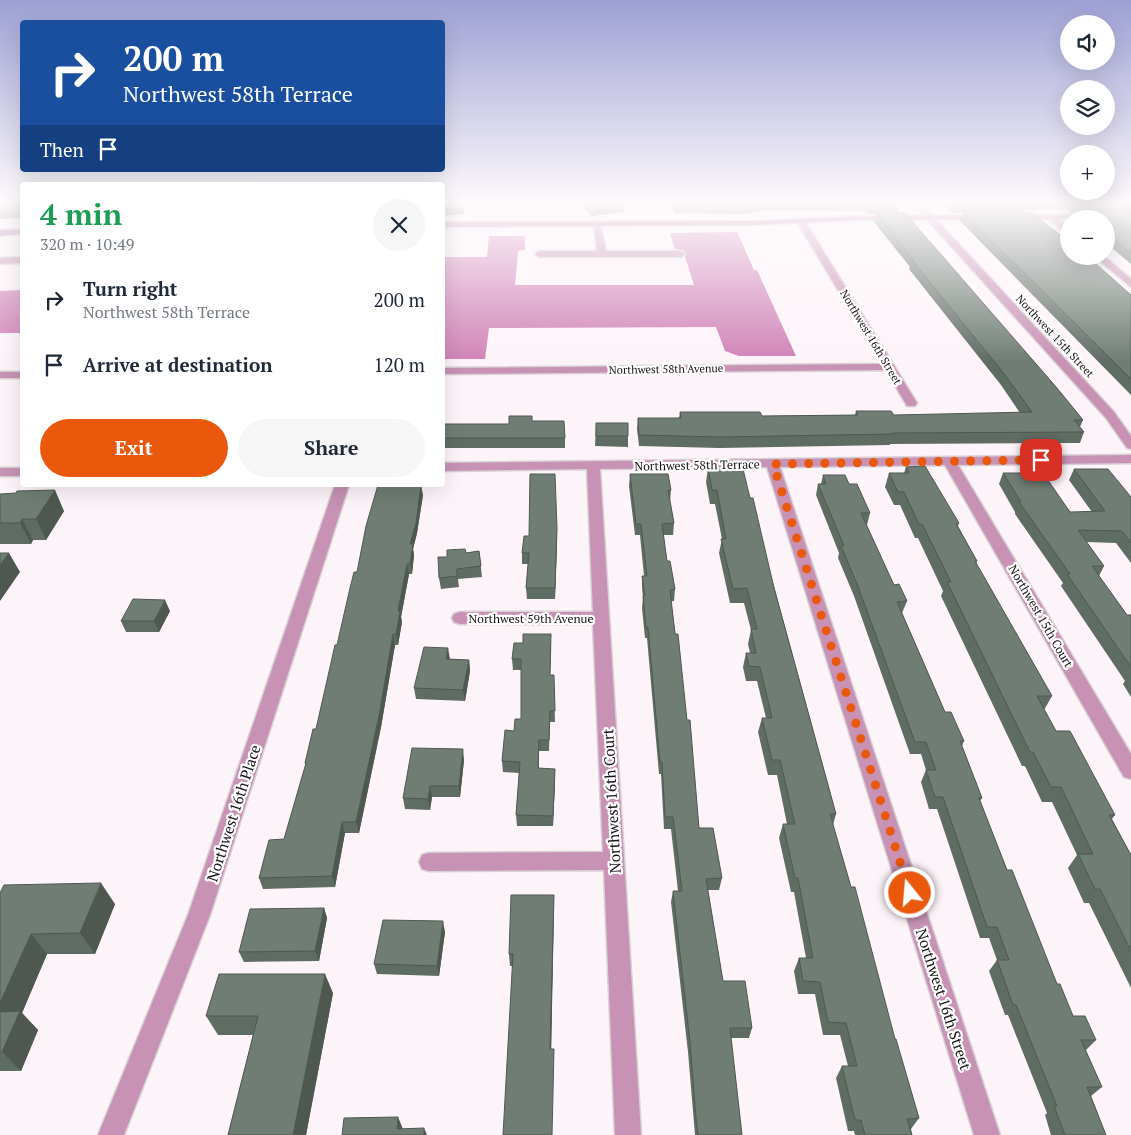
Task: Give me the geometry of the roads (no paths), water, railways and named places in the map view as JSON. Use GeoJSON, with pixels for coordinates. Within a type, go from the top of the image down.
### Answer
{"type":"FeatureCollection","features":[{"type":"Feature","properties":{"kind":"street","name":"Northwest 16th Street"},"geometry":{"type":"LineString","coordinates":[[822,256],[911,403]]}},
{"type":"Feature","properties":{"kind":"street","name":"Northwest 15th Street"},"geometry":{"type":"LineString","coordinates":[[964,256],[1110,415],[1131,445]]}},
{"type":"Feature","properties":{"kind":"street"},"geometry":{"type":"LineString","coordinates":[[0,261],[20,260]]}},
{"type":"Feature","properties":{"kind":"street"},"geometry":{"type":"LineString","coordinates":[[1109,265],[1131,284]]}},
{"type":"Feature","properties":{"kind":"street","name":"Northwest 58th Avenue"},"geometry":{"type":"LineString","coordinates":[[445,371],[889,367]]}},
{"type":"Feature","properties":{"kind":"street"},"geometry":{"type":"LineString","coordinates":[[0,375],[20,375]]}},
{"type":"Feature","properties":{"kind":"street","name":"Northwest 58th Terrace"},"geometry":{"type":"LineString","coordinates":[[445,467],[1131,459]]}},
{"type":"Feature","properties":{"kind":"street","name":"Northwest 15th Court"},"geometry":{"type":"LineString","coordinates":[[950,462],[1131,771]]}},
{"type":"Feature","properties":{"kind":"street","name":"Northwest 16th Street"},"geometry":{"type":"LineString","coordinates":[[773,464],[987,1135]]}},
{"type":"Feature","properties":{"kind":"street","name":"Northwest 16th Court"},"geometry":{"type":"LineString","coordinates":[[593,466],[628,1135]]}},
{"type":"Feature","properties":{"kind":"street"},"geometry":{"type":"LineString","coordinates":[[0,472],[20,472]]}},
{"type":"Feature","properties":{"kind":"street","name":"Northwest 16th Place"},"geometry":{"type":"LineString","coordinates":[[111,1135],[199,915],[341,487]]}},
{"type":"Feature","properties":{"kind":"street","name":"Northwest 59th Avenue"},"geometry":{"type":"LineString","coordinates":[[460,618],[601,618]]}},
{"type":"Feature","properties":{"kind":"street"},"geometry":{"type":"LineString","coordinates":[[429,862],[614,861]]}}]}
